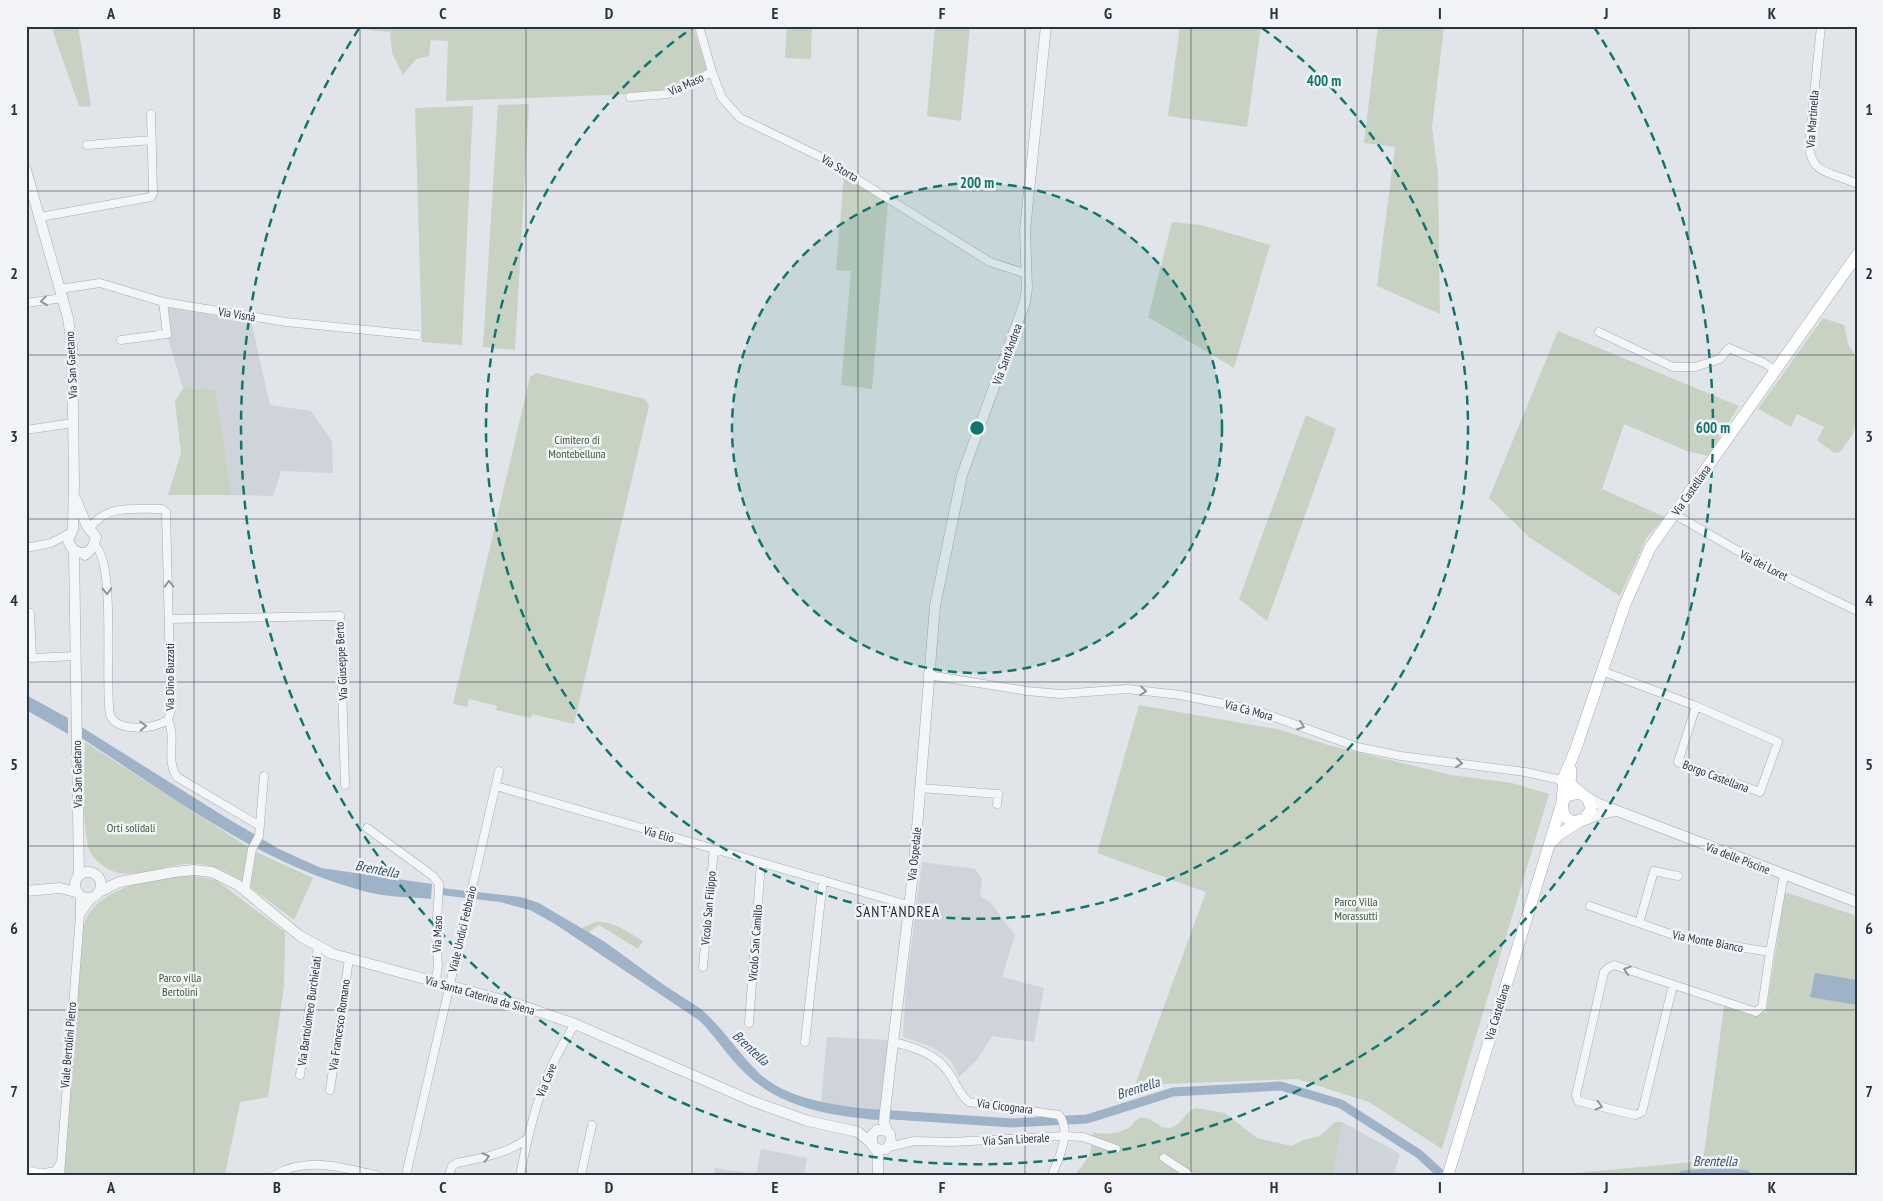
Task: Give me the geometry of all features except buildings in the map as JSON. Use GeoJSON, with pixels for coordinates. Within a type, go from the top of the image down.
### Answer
{"type":"FeatureCollection","features":[{"type":"Feature","properties":{"kind":"main road","name":"Via Castellana"},"geometry":{"type":"LineString","coordinates":[[1448,1173],[1561,805],[1562,783],[1638,572],[1650,548],[1857,255]]}},
{"type":"Feature","properties":{"kind":"main road","name":"Via Castellana"},"geometry":{"type":"LineString","coordinates":[[1575,751],[1570,782],[1573,788],[1583,795]]}},
{"type":"Feature","properties":{"kind":"main road"},"geometry":{"type":"LineString","coordinates":[[1568,795],[1583,795],[1591,808],[1587,817],[1580,821],[1566,818],[1561,805],[1568,795]]}},
{"type":"Feature","properties":{"kind":"main road","name":"Via Castellana"},"geometry":{"type":"LineString","coordinates":[[1547,850],[1558,835],[1580,821]]}},
{"type":"Feature","properties":{"kind":"main road"},"geometry":{"type":"LineString","coordinates":[[26,1172],[39,1175]]}},
{"type":"Feature","properties":{"kind":"street","name":"Via Storta"},"geometry":{"type":"LineString","coordinates":[[699,26],[712,72],[725,103],[740,118],[821,156],[990,262],[1027,274]]}},
{"type":"Feature","properties":{"kind":"street","name":"Via Sant'Andrea"},"geometry":{"type":"LineString","coordinates":[[928,675],[935,606],[962,475],[1026,302],[1025,230],[1046,26]]}},
{"type":"Feature","properties":{"kind":"street","name":"Via Martinella"},"geometry":{"type":"LineString","coordinates":[[1821,26],[1812,113],[1810,155],[1821,171],[1857,184]]}},
{"type":"Feature","properties":{"kind":"street","name":"Via Maso"},"geometry":{"type":"LineString","coordinates":[[630,98],[668,94],[712,72]]}},
{"type":"Feature","properties":{"kind":"street"},"geometry":{"type":"LineString","coordinates":[[40,217],[151,197],[153,193],[151,114]]}},
{"type":"Feature","properties":{"kind":"street"},"geometry":{"type":"LineString","coordinates":[[86,144],[152,140]]}},
{"type":"Feature","properties":{"kind":"street","name":"Via San Gaetano"},"geometry":{"type":"LineString","coordinates":[[26,170],[61,294],[72,346],[74,487],[71,531],[68,540],[73,549],[74,580],[76,772],[80,849],[78,886]]}},
{"type":"Feature","properties":{"kind":"street","name":"Via Visnà"},"geometry":{"type":"LineString","coordinates":[[26,303],[100,283],[163,302],[286,322],[417,335]]}},
{"type":"Feature","properties":{"kind":"street"},"geometry":{"type":"LineString","coordinates":[[122,340],[167,334],[163,302]]}},
{"type":"Feature","properties":{"kind":"street"},"geometry":{"type":"LineString","coordinates":[[1599,332],[1673,367],[1695,367],[1720,359],[1729,348],[1764,363],[1775,370]]}},
{"type":"Feature","properties":{"kind":"street"},"geometry":{"type":"LineString","coordinates":[[26,430],[73,423]]}},
{"type":"Feature","properties":{"kind":"street","name":"Via San Gaetano"},"geometry":{"type":"LineString","coordinates":[[74,487],[77,504],[88,527],[96,537],[91,548],[79,562],[74,580]]}},
{"type":"Feature","properties":{"kind":"street","name":"Via Dino Buzzati"},"geometry":{"type":"LineString","coordinates":[[88,527],[96,518],[114,509],[162,508],[166,512],[171,709],[168,720],[154,726],[124,727],[113,721],[110,715],[106,581],[101,551],[91,548]]}},
{"type":"Feature","properties":{"kind":"street","name":"Via dei Loret"},"geometry":{"type":"LineString","coordinates":[[1674,514],[1766,568],[1857,611]]}},
{"type":"Feature","properties":{"kind":"street"},"geometry":{"type":"LineString","coordinates":[[51,543],[80,526],[88,527]]}},
{"type":"Feature","properties":{"kind":"street"},"geometry":{"type":"LineString","coordinates":[[26,548],[60,543],[81,553],[91,548]]}},
{"type":"Feature","properties":{"kind":"street"},"geometry":{"type":"LineString","coordinates":[[30,613],[32,658],[76,656]]}},
{"type":"Feature","properties":{"kind":"street","name":"Via Giuseppe Berto"},"geometry":{"type":"LineString","coordinates":[[169,619],[340,616],[345,785]]}},
{"type":"Feature","properties":{"kind":"street","name":"Borgo Castellana"},"geometry":{"type":"LineString","coordinates":[[1602,670],[1696,706],[1778,742],[1760,792],[1678,762],[1696,706]]}},
{"type":"Feature","properties":{"kind":"street","name":"Via Cà Mora"},"geometry":{"type":"LineString","coordinates":[[928,675],[1027,691],[1061,694],[1127,689],[1180,695],[1255,710],[1357,747],[1400,756],[1525,772],[1557,779],[1562,783]]}},
{"type":"Feature","properties":{"kind":"street","name":"Via Ospedale"},"geometry":{"type":"LineString","coordinates":[[883,1129],[920,788],[928,675]]}},
{"type":"Feature","properties":{"kind":"street"},"geometry":{"type":"LineString","coordinates":[[168,720],[172,733],[172,768],[177,776],[260,826]]}},
{"type":"Feature","properties":{"kind":"street","name":"Viale Undici Febbraio"},"geometry":{"type":"LineString","coordinates":[[406,1175],[471,889],[500,771]]}},
{"type":"Feature","properties":{"kind":"street"},"geometry":{"type":"LineString","coordinates":[[245,891],[252,849],[260,826],[264,776]]}},
{"type":"Feature","properties":{"kind":"street","name":"Via Elio"},"geometry":{"type":"LineString","coordinates":[[496,786],[908,905]]}},
{"type":"Feature","properties":{"kind":"street"},"geometry":{"type":"LineString","coordinates":[[920,788],[998,794],[997,804]]}},
{"type":"Feature","properties":{"kind":"street","name":"Via delle Piscine"},"geometry":{"type":"LineString","coordinates":[[1583,795],[1621,812],[1784,876],[1857,902]]}},
{"type":"Feature","properties":{"kind":"street"},"geometry":{"type":"LineString","coordinates":[[1580,821],[1607,812],[1621,812]]}},
{"type":"Feature","properties":{"kind":"street","name":"Via Maso"},"geometry":{"type":"LineString","coordinates":[[367,828],[433,876],[439,885],[436,981]]}},
{"type":"Feature","properties":{"kind":"street","name":"Via San Gaetano"},"geometry":{"type":"LineString","coordinates":[[80,849],[95,875]]}},
{"type":"Feature","properties":{"kind":"street","name":"Vicolo San Filippo"},"geometry":{"type":"LineString","coordinates":[[703,967],[714,849]]}},
{"type":"Feature","properties":{"kind":"street","name":"Vicolo San Camillo"},"geometry":{"type":"LineString","coordinates":[[749,1022],[761,863]]}},
{"type":"Feature","properties":{"kind":"street","name":"Via Santa Caterina da Siena"},"geometry":{"type":"LineString","coordinates":[[96,895],[119,882],[194,870],[212,872],[226,877],[300,936],[318,947],[349,959],[436,981],[575,1024],[660,1059],[752,1101],[808,1121],[860,1133],[873,1146]]}},
{"type":"Feature","properties":{"kind":"street"},"geometry":{"type":"LineString","coordinates":[[1639,923],[1654,871],[1678,876]]}},
{"type":"Feature","properties":{"kind":"street"},"geometry":{"type":"LineString","coordinates":[[26,891],[78,886],[95,875],[101,885],[96,895],[80,915]]}},
{"type":"Feature","properties":{"kind":"street","name":"Via Santa Caterina da Siena"},"geometry":{"type":"LineString","coordinates":[[95,875],[119,882]]}},
{"type":"Feature","properties":{"kind":"street"},"geometry":{"type":"LineString","coordinates":[[1673,985],[1642,1112],[1636,1115],[1578,1100],[1576,1095],[1606,969],[1614,966],[1673,985],[1753,1012],[1760,1010],[1784,876]]}},
{"type":"Feature","properties":{"kind":"street"},"geometry":{"type":"LineString","coordinates":[[805,1042],[822,880]]}},
{"type":"Feature","properties":{"kind":"street"},"geometry":{"type":"LineString","coordinates":[[78,886],[96,895]]}},
{"type":"Feature","properties":{"kind":"street","name":"Viale Bertolini Pietro"},"geometry":{"type":"LineString","coordinates":[[60,1175],[59,1165],[80,915],[78,886]]}},
{"type":"Feature","properties":{"kind":"street","name":"Via Monte Bianco"},"geometry":{"type":"LineString","coordinates":[[1590,906],[1682,938],[1770,952]]}},
{"type":"Feature","properties":{"kind":"street","name":"Via Bartolomeo Burchielati"},"geometry":{"type":"LineString","coordinates":[[300,1075],[318,947]]}},
{"type":"Feature","properties":{"kind":"street","name":"Via Francesco Romano"},"geometry":{"type":"LineString","coordinates":[[330,1090],[349,959]]}},
{"type":"Feature","properties":{"kind":"street","name":"Via Cave"},"geometry":{"type":"LineString","coordinates":[[520,1175],[527,1139],[544,1079],[575,1024]]}},
{"type":"Feature","properties":{"kind":"street","name":"Via Cicognara"},"geometry":{"type":"LineString","coordinates":[[893,1042],[936,1059],[946,1068],[969,1102],[1055,1113],[1062,1118],[1064,1136]]}},
{"type":"Feature","properties":{"kind":"street"},"geometry":{"type":"LineString","coordinates":[[581,1175],[592,1125]]}},
{"type":"Feature","properties":{"kind":"street"},"geometry":{"type":"LineString","coordinates":[[883,1129],[892,1140],[878,1170],[879,1155],[873,1146],[872,1135],[883,1129]]}},
{"type":"Feature","properties":{"kind":"street","name":"Via Santa Caterina da Siena"},"geometry":{"type":"LineString","coordinates":[[848,1130],[883,1129]]}},
{"type":"Feature","properties":{"kind":"street","name":"Via San Liberale"},"geometry":{"type":"LineString","coordinates":[[883,1129],[914,1141]]}},
{"type":"Feature","properties":{"kind":"street"},"geometry":{"type":"LineString","coordinates":[[1052,1175],[1062,1149],[1064,1136]]}},
{"type":"Feature","properties":{"kind":"street","name":"Via San Liberale"},"geometry":{"type":"LineString","coordinates":[[888,1148],[914,1141],[1064,1136],[1084,1137],[1116,1149]]}},
{"type":"Feature","properties":{"kind":"street"},"geometry":{"type":"LineString","coordinates":[[448,1175],[452,1166],[457,1163],[490,1157],[511,1149],[527,1139]]}},
{"type":"Feature","properties":{"kind":"street"},"geometry":{"type":"LineString","coordinates":[[873,1146],[881,1150],[888,1148]]}},
{"type":"Feature","properties":{"kind":"street"},"geometry":{"type":"LineString","coordinates":[[1164,1158],[1190,1175]]}},
{"type":"Feature","properties":{"kind":"street"},"geometry":{"type":"LineString","coordinates":[[39,1175],[56,1171],[59,1165]]}},
{"type":"Feature","properties":{"kind":"street"},"geometry":{"type":"LineString","coordinates":[[275,1175],[291,1167],[314,1165],[376,1175]]}},
{"type":"Feature","properties":{"kind":"shaded area"},"geometry":{"type":"Polygon","coordinates":[[[158,306],[251,321],[270,405],[311,411],[332,441],[333,473],[281,471],[273,496],[232,495],[215,389],[183,388],[158,306]]]}},
{"type":"Feature","properties":{"kind":"shaded area"},"geometry":{"type":"Polygon","coordinates":[[[922,862],[975,869],[982,879],[980,896],[990,902],[1015,935],[1002,977],[1044,988],[1034,1042],[992,1036],[977,1060],[959,1077],[951,1061],[943,1054],[932,1047],[903,1037],[906,987],[922,862]]]}},
{"type":"Feature","properties":{"kind":"shaded area"},"geometry":{"type":"Polygon","coordinates":[[[827,1037],[888,1040],[881,1110],[821,1103],[827,1037]]]}},
{"type":"Feature","properties":{"kind":"shaded area"},"geometry":{"type":"Polygon","coordinates":[[[1342,1122],[1400,1154],[1394,1175],[1334,1175],[1342,1122]]]}},
{"type":"Feature","properties":{"kind":"shaded area"},"geometry":{"type":"Polygon","coordinates":[[[761,1149],[807,1158],[804,1175],[714,1175],[715,1168],[756,1174],[761,1149]]]}},
{"type":"Feature","properties":{"kind":"green space"},"geometry":{"type":"Polygon","coordinates":[[[51,26],[78,26],[91,107],[79,106],[51,26]]]}},
{"type":"Feature","properties":{"kind":"green space"},"geometry":{"type":"Polygon","coordinates":[[[369,26],[693,26],[707,69],[668,90],[632,94],[446,101],[448,41],[431,40],[429,56],[416,59],[403,75],[392,53],[390,32],[369,30],[369,26]]]}},
{"type":"Feature","properties":{"kind":"green space"},"geometry":{"type":"Polygon","coordinates":[[[782,26],[812,26],[811,59],[785,58],[787,27],[782,26]]]}},
{"type":"Feature","properties":{"kind":"green space"},"geometry":{"type":"Polygon","coordinates":[[[935,26],[970,26],[961,121],[927,116],[935,26]]]}},
{"type":"Feature","properties":{"kind":"green space"},"geometry":{"type":"Polygon","coordinates":[[[1180,26],[1261,26],[1247,127],[1168,116],[1180,26]]]}},
{"type":"Feature","properties":{"kind":"green space"},"geometry":{"type":"Polygon","coordinates":[[[1378,26],[1444,26],[1432,128],[1438,174],[1440,314],[1377,286],[1395,147],[1364,143],[1378,26]]]}},
{"type":"Feature","properties":{"kind":"green space"},"geometry":{"type":"Polygon","coordinates":[[[529,104],[515,350],[483,347],[498,105],[529,104]]]}},
{"type":"Feature","properties":{"kind":"green space"},"geometry":{"type":"Polygon","coordinates":[[[473,106],[462,345],[422,342],[415,108],[473,106]]]}},
{"type":"Feature","properties":{"kind":"green space"},"geometry":{"type":"Polygon","coordinates":[[[844,175],[888,203],[872,389],[841,385],[851,271],[836,270],[844,175]]]}},
{"type":"Feature","properties":{"kind":"green space"},"geometry":{"type":"Polygon","coordinates":[[[1172,222],[1201,225],[1270,245],[1234,368],[1148,317],[1172,222]]]}},
{"type":"Feature","properties":{"kind":"green space"},"geometry":{"type":"Polygon","coordinates":[[[1823,318],[1844,325],[1848,344],[1857,358],[1857,416],[1853,434],[1840,452],[1834,453],[1817,440],[1824,427],[1797,414],[1791,427],[1758,409],[1823,318]]]}},
{"type":"Feature","properties":{"kind":"green space"},"geometry":{"type":"Polygon","coordinates":[[[1558,331],[1739,406],[1708,456],[1687,451],[1624,424],[1602,489],[1665,517],[1647,537],[1620,596],[1530,538],[1489,498],[1558,331]]]}},
{"type":"Feature","properties":{"kind":"green space","name":"Cimitero di Montebelluna"},"geometry":{"type":"Polygon","coordinates":[[[536,373],[645,399],[649,406],[574,724],[532,714],[531,718],[496,710],[497,706],[469,699],[467,707],[453,704],[530,377],[536,373]]]}},
{"type":"Feature","properties":{"kind":"green space"},"geometry":{"type":"Polygon","coordinates":[[[183,388],[215,389],[232,495],[168,495],[181,453],[175,401],[183,388]]]}},
{"type":"Feature","properties":{"kind":"green space"},"geometry":{"type":"Polygon","coordinates":[[[1306,415],[1336,429],[1267,621],[1239,599],[1306,415]]]}},
{"type":"Feature","properties":{"kind":"green space","name":"Parco Villa Morassutti"},"geometry":{"type":"Polygon","coordinates":[[[1139,705],[1277,729],[1328,745],[1451,775],[1512,783],[1549,794],[1442,1149],[1369,1102],[1297,1079],[1135,1085],[1206,892],[1097,853],[1139,705]]]}},
{"type":"Feature","properties":{"kind":"green space","name":"Orti solidali"},"geometry":{"type":"Polygon","coordinates":[[[85,742],[248,847],[243,882],[230,874],[202,864],[175,865],[131,874],[110,870],[96,860],[88,846],[86,833],[84,794],[85,742]]]}},
{"type":"Feature","properties":{"kind":"green space"},"geometry":{"type":"Polygon","coordinates":[[[256,852],[313,878],[294,920],[250,887],[256,852]]]}},
{"type":"Feature","properties":{"kind":"green space","name":"Parco villa Bertolini"},"geometry":{"type":"Polygon","coordinates":[[[188,875],[216,880],[285,932],[284,986],[268,1097],[240,1102],[225,1175],[66,1175],[64,1170],[73,1025],[80,943],[84,925],[91,911],[111,894],[135,884],[188,875]]]}},
{"type":"Feature","properties":{"kind":"green space"},"geometry":{"type":"Polygon","coordinates":[[[1785,892],[1857,916],[1857,1175],[1557,1175],[1703,1161],[1725,999],[1766,1013],[1785,892]]]}},
{"type":"Feature","properties":{"kind":"green space"},"geometry":{"type":"Polygon","coordinates":[[[595,922],[614,925],[643,941],[638,949],[599,925],[587,933],[582,928],[595,922]]]}},
{"type":"Feature","properties":{"kind":"green space"},"geometry":{"type":"Polygon","coordinates":[[[1196,1108],[1225,1113],[1257,1138],[1292,1146],[1303,1140],[1320,1136],[1335,1122],[1342,1122],[1334,1175],[1075,1175],[1090,1155],[1093,1132],[1107,1134],[1122,1131],[1141,1118],[1148,1119],[1165,1128],[1174,1127],[1196,1108]]]}},
{"type":"Feature","properties":{"kind":"water"},"geometry":{"type":"Polygon","coordinates":[[[26,695],[68,718],[68,734],[26,710],[26,695]]]}},
{"type":"Feature","properties":{"kind":"water"},"geometry":{"type":"Polygon","coordinates":[[[80,726],[279,849],[321,868],[432,884],[431,899],[375,894],[328,880],[290,865],[254,847],[183,805],[80,737],[80,726]]]}},
{"type":"Feature","properties":{"kind":"water"},"geometry":{"type":"Polygon","coordinates":[[[441,888],[521,897],[539,903],[605,942],[701,1009],[716,1023],[748,1062],[767,1080],[797,1095],[814,1100],[881,1110],[879,1120],[825,1113],[774,1095],[745,1073],[700,1021],[555,924],[530,910],[500,902],[441,895],[441,888]]]}},
{"type":"Feature","properties":{"kind":"water"},"geometry":{"type":"Polygon","coordinates":[[[1815,973],[1857,980],[1857,1005],[1810,997],[1815,973]]]}},
{"type":"Feature","properties":{"kind":"waterway","name":"Brentella"},"geometry":{"type":"LineString","coordinates":[[878,1114],[1013,1123],[1087,1119],[1173,1092],[1281,1086],[1341,1104],[1419,1154],[1442,1175]]}},
{"type":"Feature","properties":{"kind":"waterway","name":"Brentella"},"geometry":{"type":"LineString","coordinates":[[1683,1175],[1726,1172],[1746,1175]]}},
{"type":"Feature","properties":{"kind":"district","name":"SANT'ANDREA"},"geometry":{"type":"Point","coordinates":[898,911]}}]}
